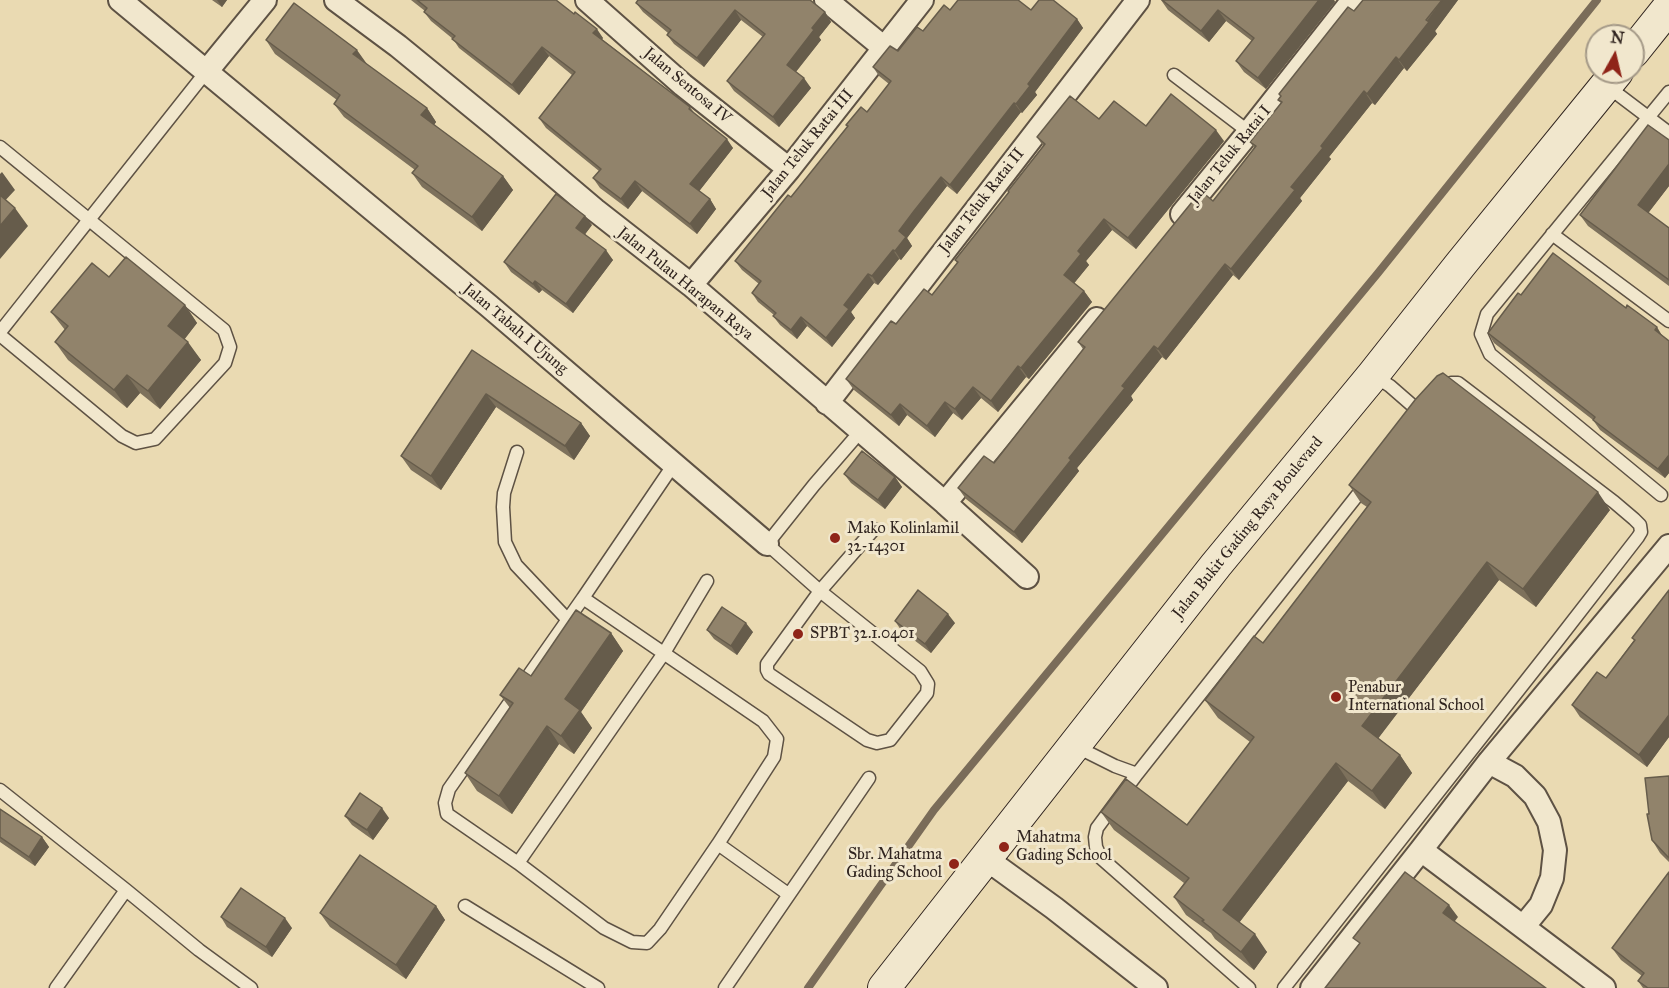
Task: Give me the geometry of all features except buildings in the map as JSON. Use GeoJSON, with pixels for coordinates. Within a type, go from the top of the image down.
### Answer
{"type":"FeatureCollection","features":[{"type":"Feature","properties":{"kind":"street","name":"Jalan Tabah I Ujung"},"geometry":{"type":"LineString","coordinates":[[120,0],[489,306],[767,544]]}},
{"type":"Feature","properties":{"kind":"street"},"geometry":{"type":"LineString","coordinates":[[206,72],[265,0]]}},
{"type":"Feature","properties":{"kind":"street","name":"Jalan Pulau Harapan Raya"},"geometry":{"type":"LineString","coordinates":[[336,0],[398,46],[595,210],[691,285],[945,503],[1027,577]]}},
{"type":"Feature","properties":{"kind":"street","name":"Jalan Sentosa IV"},"geometry":{"type":"LineString","coordinates":[[587,0],[683,85],[789,169]]}},
{"type":"Feature","properties":{"kind":"street"},"geometry":{"type":"LineString","coordinates":[[826,0],[883,47]]}},
{"type":"Feature","properties":{"kind":"street","name":"Jalan Teluk Ratai III"},"geometry":{"type":"LineString","coordinates":[[691,285],[789,169],[922,0]]}},
{"type":"Feature","properties":{"kind":"street","name":"Jalan Teluk Ratai II"},"geometry":{"type":"LineString","coordinates":[[827,403],[1138,0]]}},
{"type":"Feature","properties":{"kind":"street","name":"Jalan Teluk Ratai I"},"geometry":{"type":"LineString","coordinates":[[1166,234],[1250,132],[1353,0]]}},
{"type":"Feature","properties":{"kind":"street"},"geometry":{"type":"LineString","coordinates":[[1645,37],[1669,7]]}},
{"type":"Feature","properties":{"kind":"street","name":"Jalan Bukit Gading Raya Boulevard"},"geometry":{"type":"LineString","coordinates":[[884,988],[1216,565],[1608,84]]}},
{"type":"Feature","properties":{"kind":"street"},"geometry":{"type":"LineString","coordinates":[[945,503],[1113,299]]}},
{"type":"Feature","properties":{"kind":"street"},"geometry":{"type":"LineString","coordinates":[[1312,988],[1489,762],[1669,546]]}},
{"type":"Feature","properties":{"kind":"street"},"geometry":{"type":"LineString","coordinates":[[1489,762],[1515,776],[1535,796],[1549,822],[1555,850],[1552,878],[1541,905],[1523,927]]}},
{"type":"Feature","properties":{"kind":"street"},"geometry":{"type":"LineString","coordinates":[[1421,850],[1604,988]]}},
{"type":"Feature","properties":{"kind":"street"},"geometry":{"type":"LineString","coordinates":[[985,858],[1054,908],[1156,988]]}},
{"type":"Feature","properties":{"kind":"lane"},"geometry":{"type":"LineString","coordinates":[[0,147],[88,220],[224,330],[231,347],[225,363],[155,439],[136,443],[122,436],[0,333],[88,220],[206,72]]}},
{"type":"Feature","properties":{"kind":"lane"},"geometry":{"type":"LineString","coordinates":[[1174,75],[1250,132]]}},
{"type":"Feature","properties":{"kind":"lane"},"geometry":{"type":"LineString","coordinates":[[1617,84],[1648,117],[1669,133]]}},
{"type":"Feature","properties":{"kind":"lane"},"geometry":{"type":"LineString","coordinates":[[1661,495],[1490,354],[1481,334],[1488,314],[1669,92]]}},
{"type":"Feature","properties":{"kind":"lane"},"geometry":{"type":"LineString","coordinates":[[1552,234],[1669,321]]}},
{"type":"Feature","properties":{"kind":"lane"},"geometry":{"type":"LineString","coordinates":[[1284,988],[1641,532],[1640,525],[1614,502],[1458,383],[1451,383],[1444,387],[1425,409],[1373,375]]}},
{"type":"Feature","properties":{"kind":"lane"},"geometry":{"type":"LineString","coordinates":[[767,544],[853,440]]}},
{"type":"Feature","properties":{"kind":"lane"},"geometry":{"type":"LineString","coordinates":[[517,452],[504,493],[505,542],[516,565],[567,619]]}},
{"type":"Feature","properties":{"kind":"lane"},"geometry":{"type":"LineString","coordinates":[[583,598],[763,721],[777,739],[774,757],[660,929],[647,943],[632,942],[604,928],[518,863],[447,814],[445,802],[449,789],[674,464]]}},
{"type":"Feature","properties":{"kind":"lane"},"geometry":{"type":"LineString","coordinates":[[1249,988],[1101,858],[1096,847],[1097,828],[1377,469]]}},
{"type":"Feature","properties":{"kind":"lane"},"geometry":{"type":"LineString","coordinates":[[820,591],[874,529]]}},
{"type":"Feature","properties":{"kind":"lane","name":"Jalan Tabah I Ujung"},"geometry":{"type":"LineString","coordinates":[[767,544],[820,591],[920,671],[928,684],[927,693],[890,740],[877,743],[867,740],[778,680],[767,670],[767,664],[820,591]]}},
{"type":"Feature","properties":{"kind":"lane"},"geometry":{"type":"LineString","coordinates":[[518,863],[664,653],[707,581]]}},
{"type":"Feature","properties":{"kind":"lane"},"geometry":{"type":"LineString","coordinates":[[1076,744],[1115,766],[1137,774]]}},
{"type":"Feature","properties":{"kind":"lane"},"geometry":{"type":"LineString","coordinates":[[724,988],[869,778]]}},
{"type":"Feature","properties":{"kind":"lane"},"geometry":{"type":"LineString","coordinates":[[0,790],[248,987]]}},
{"type":"Feature","properties":{"kind":"lane"},"geometry":{"type":"LineString","coordinates":[[718,844],[788,894]]}},
{"type":"Feature","properties":{"kind":"lane"},"geometry":{"type":"LineString","coordinates":[[56,988],[126,890]]}},
{"type":"Feature","properties":{"kind":"lane"},"geometry":{"type":"LineString","coordinates":[[465,906],[598,988]]}},
{"type":"Feature","properties":{"kind":"waterway"},"geometry":{"type":"LineString","coordinates":[[808,988],[934,810],[1378,273],[1597,0]]}},
{"type":"Feature","properties":{"kind":"place","name":"Mako Kolinlamil 32-14301"},"geometry":{"type":"Point","coordinates":[835,538]}},
{"type":"Feature","properties":{"kind":"place","name":"SPBT 32.1.0401"},"geometry":{"type":"Point","coordinates":[798,634]}},
{"type":"Feature","properties":{"kind":"place","name":"Penabur International School"},"geometry":{"type":"Point","coordinates":[1336,697]}},
{"type":"Feature","properties":{"kind":"place","name":"Mahatma Gading School"},"geometry":{"type":"Point","coordinates":[1004,847]}},
{"type":"Feature","properties":{"kind":"place","name":"Sbr. Mahatma Gading School"},"geometry":{"type":"Point","coordinates":[954,864]}}]}
